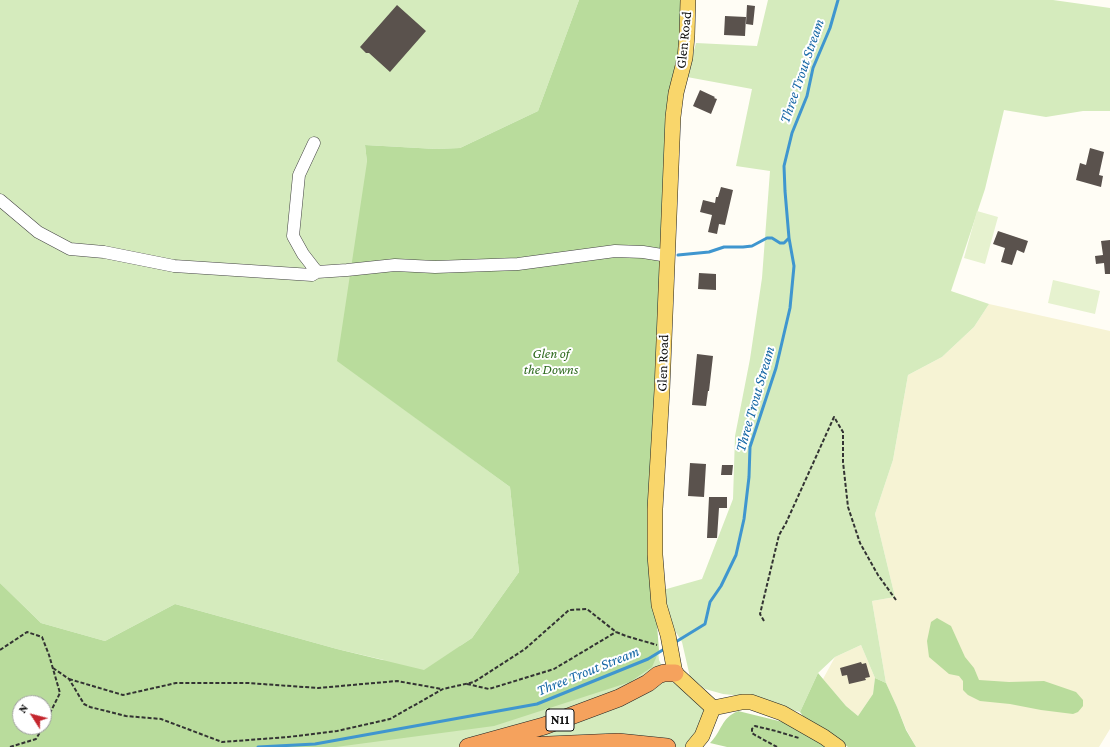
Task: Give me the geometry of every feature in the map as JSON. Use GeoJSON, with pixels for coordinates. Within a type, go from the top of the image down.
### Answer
{"type":"FeatureCollection","features":[{"type":"Feature","properties":{"kind":"highway","name":"N11"},"geometry":{"type":"LineString","coordinates":[[468,747],[544,726],[619,698],[648,683],[658,675],[664,673],[675,673]]}},
{"type":"Feature","properties":{"kind":"highway","name":"N11"},"geometry":{"type":"LineString","coordinates":[[502,747],[618,742],[664,747]]}},
{"type":"Feature","properties":{"kind":"main road","name":"Glen Road"},"geometry":{"type":"LineString","coordinates":[[675,673],[667,645],[659,605],[654,509],[662,390],[673,117],[687,36],[688,0]]}},
{"type":"Feature","properties":{"kind":"main road"},"geometry":{"type":"LineString","coordinates":[[675,673],[713,708]]}},
{"type":"Feature","properties":{"kind":"main road"},"geometry":{"type":"LineString","coordinates":[[713,708],[742,702],[751,702],[782,712],[838,747]]}},
{"type":"Feature","properties":{"kind":"main road"},"geometry":{"type":"LineString","coordinates":[[693,747],[702,736],[713,708]]}},
{"type":"Feature","properties":{"kind":"lane"},"geometry":{"type":"LineString","coordinates":[[314,143],[299,176],[293,236],[303,254],[317,272]]}},
{"type":"Feature","properties":{"kind":"lane"},"geometry":{"type":"LineString","coordinates":[[0,200],[38,232],[70,249],[104,252],[174,266],[312,274],[317,272],[395,265],[435,267],[518,264],[614,251],[643,252],[668,256]]}},
{"type":"Feature","properties":{"kind":"path"},"geometry":{"type":"LineString","coordinates":[[764,621],[760,614],[779,535],[786,523],[834,417],[843,432],[843,462],[848,507],[860,543],[878,575],[896,600]]}},
{"type":"Feature","properties":{"kind":"path"},"geometry":{"type":"LineString","coordinates":[[69,679],[84,704],[90,707],[126,716],[161,719],[222,742],[330,732],[390,719],[443,690],[474,682],[525,648],[569,610],[587,610],[616,632],[626,636],[667,645]]}},
{"type":"Feature","properties":{"kind":"path"},"geometry":{"type":"LineString","coordinates":[[0,650],[27,632],[42,637],[60,693],[52,709]]}},
{"type":"Feature","properties":{"kind":"path"},"geometry":{"type":"LineString","coordinates":[[466,684],[489,689],[554,669],[616,632]]}},
{"type":"Feature","properties":{"kind":"path"},"geometry":{"type":"LineString","coordinates":[[53,668],[69,679],[123,695],[176,683],[248,683],[318,688],[397,681],[443,690]]}},
{"type":"Feature","properties":{"kind":"path"},"geometry":{"type":"LineString","coordinates":[[777,747],[752,733],[752,729],[755,726],[799,738],[801,737],[800,732]]}},
{"type":"Feature","properties":{"kind":"path"},"geometry":{"type":"LineString","coordinates":[[10,747],[36,739],[38,735]]}},
{"type":"Feature","properties":{"kind":"shaded area"},"geometry":{"type":"Polygon","coordinates":[[[989,304],[1110,331],[1110,729],[1099,747],[916,747],[906,729],[886,683],[872,601],[895,597],[875,514],[893,460],[908,375],[942,357],[974,327],[989,304]]]}},
{"type":"Feature","properties":{"kind":"shaded area"},"geometry":{"type":"Polygon","coordinates":[[[861,645],[875,678],[873,694],[858,716],[846,706],[823,679],[835,657],[861,645]]]}},
{"type":"Feature","properties":{"kind":"green space"},"geometry":{"type":"Polygon","coordinates":[[[0,0],[579,0],[538,111],[460,148],[436,149],[365,145],[367,162],[644,515],[659,660],[669,680],[687,691],[705,707],[700,734],[689,747],[0,747],[0,630],[171,655],[384,660],[337,649],[175,604],[105,641],[41,623],[0,583],[0,0]],[[344,365],[510,487],[519,572],[472,638],[460,646],[486,642],[586,510],[344,365]]]}},
{"type":"Feature","properties":{"kind":"green space","name":"Glen of the Downs"},"geometry":{"type":"Polygon","coordinates":[[[579,0],[681,0],[681,35],[657,624],[659,651],[652,667],[630,682],[494,726],[336,747],[0,747],[0,583],[41,623],[105,641],[175,604],[337,649],[424,670],[472,638],[519,572],[510,487],[337,361],[367,162],[365,145],[436,149],[460,148],[538,111],[579,0]]]}},
{"type":"Feature","properties":{"kind":"green space"},"geometry":{"type":"Polygon","coordinates":[[[768,0],[1053,0],[1110,8],[1110,111],[1083,111],[1046,117],[1004,110],[985,189],[951,291],[989,304],[974,327],[942,357],[908,375],[893,460],[875,514],[895,597],[872,601],[886,683],[875,678],[861,645],[835,657],[818,673],[800,712],[705,689],[690,677],[682,642],[672,626],[663,590],[702,579],[733,499],[735,436],[750,359],[762,278],[770,171],[736,166],[752,89],[687,77],[696,43],[757,46],[768,0]]]}},
{"type":"Feature","properties":{"kind":"green space"},"geometry":{"type":"Polygon","coordinates":[[[977,211],[998,217],[985,264],[964,258],[977,211]]]}},
{"type":"Feature","properties":{"kind":"green space"},"geometry":{"type":"Polygon","coordinates":[[[1053,280],[1100,291],[1095,314],[1048,303],[1053,280]]]}},
{"type":"Feature","properties":{"kind":"green space"},"geometry":{"type":"Polygon","coordinates":[[[937,618],[951,626],[965,657],[974,668],[979,680],[1009,682],[1044,681],[1076,692],[1083,700],[1083,706],[1078,712],[1073,714],[980,701],[968,695],[963,690],[963,681],[959,676],[949,674],[929,657],[927,641],[931,622],[937,618]]]}},
{"type":"Feature","properties":{"kind":"green space"},"geometry":{"type":"Polygon","coordinates":[[[818,673],[846,706],[858,716],[873,694],[875,678],[886,683],[906,730],[916,747],[848,747],[803,716],[800,712],[818,673]]]}},
{"type":"Feature","properties":{"kind":"green space"},"geometry":{"type":"Polygon","coordinates":[[[738,711],[791,724],[830,747],[727,747],[710,743],[728,717],[738,711]]]}},
{"type":"Feature","properties":{"kind":"building"},"geometry":{"type":"Polygon","coordinates":[[[397,5],[426,31],[390,72],[360,47],[397,5]]]}},
{"type":"Feature","properties":{"kind":"building"},"geometry":{"type":"Polygon","coordinates":[[[747,5],[755,6],[753,25],[746,24],[747,5]]]}},
{"type":"Feature","properties":{"kind":"building"},"geometry":{"type":"Polygon","coordinates":[[[725,16],[746,17],[745,36],[724,35],[725,16]]]}},
{"type":"Feature","properties":{"kind":"building"},"geometry":{"type":"Polygon","coordinates":[[[700,90],[717,99],[711,114],[693,106],[700,90]]]}},
{"type":"Feature","properties":{"kind":"building"},"geometry":{"type":"Polygon","coordinates":[[[1090,148],[1104,152],[1099,175],[1103,176],[1101,187],[1076,180],[1080,163],[1086,165],[1090,148]]]}},
{"type":"Feature","properties":{"kind":"building"},"geometry":{"type":"Polygon","coordinates":[[[721,187],[733,190],[725,225],[719,224],[717,234],[708,232],[712,215],[700,212],[703,200],[715,203],[721,187]]]}},
{"type":"Feature","properties":{"kind":"building"},"geometry":{"type":"Polygon","coordinates":[[[998,231],[1028,241],[1024,253],[1017,250],[1012,265],[1001,262],[1005,248],[993,244],[998,231]]]}},
{"type":"Feature","properties":{"kind":"building"},"geometry":{"type":"Polygon","coordinates":[[[1110,240],[1110,274],[1105,274],[1104,263],[1096,264],[1095,256],[1103,255],[1101,241],[1110,240]]]}},
{"type":"Feature","properties":{"kind":"building"},"geometry":{"type":"Polygon","coordinates":[[[699,273],[716,274],[716,290],[698,289],[699,273]]]}},
{"type":"Feature","properties":{"kind":"building"},"geometry":{"type":"Polygon","coordinates":[[[697,354],[713,356],[706,406],[692,405],[697,354]]]}},
{"type":"Feature","properties":{"kind":"building"},"geometry":{"type":"Polygon","coordinates":[[[690,463],[706,464],[704,497],[688,496],[690,463]]]}},
{"type":"Feature","properties":{"kind":"building"},"geometry":{"type":"Polygon","coordinates":[[[722,465],[733,465],[732,475],[721,475],[722,465]]]}},
{"type":"Feature","properties":{"kind":"building"},"geometry":{"type":"Polygon","coordinates":[[[709,497],[727,497],[727,508],[719,508],[717,538],[707,538],[709,497]]]}},
{"type":"Feature","properties":{"kind":"building"},"geometry":{"type":"Polygon","coordinates":[[[861,662],[862,664],[866,663],[870,677],[865,678],[866,680],[849,684],[847,675],[842,676],[840,668],[861,662]]]}},
{"type":"Feature","properties":{"kind":"waterway","name":"Three Trout Stream"},"geometry":{"type":"LineString","coordinates":[[674,643],[705,624],[710,602],[721,586],[736,555],[744,519],[749,477],[750,447],[776,368],[790,308],[794,266],[789,238],[784,166],[792,133],[807,96],[813,68],[830,28],[838,0]]}},
{"type":"Feature","properties":{"kind":"waterway"},"geometry":{"type":"LineString","coordinates":[[678,255],[709,252],[724,247],[752,246],[767,238],[772,238],[780,243],[784,243],[789,238]]}},
{"type":"Feature","properties":{"kind":"waterway","name":"Three Trout Stream"},"geometry":{"type":"LineString","coordinates":[[258,747],[315,744],[537,704],[648,659],[666,648]]}}]}
